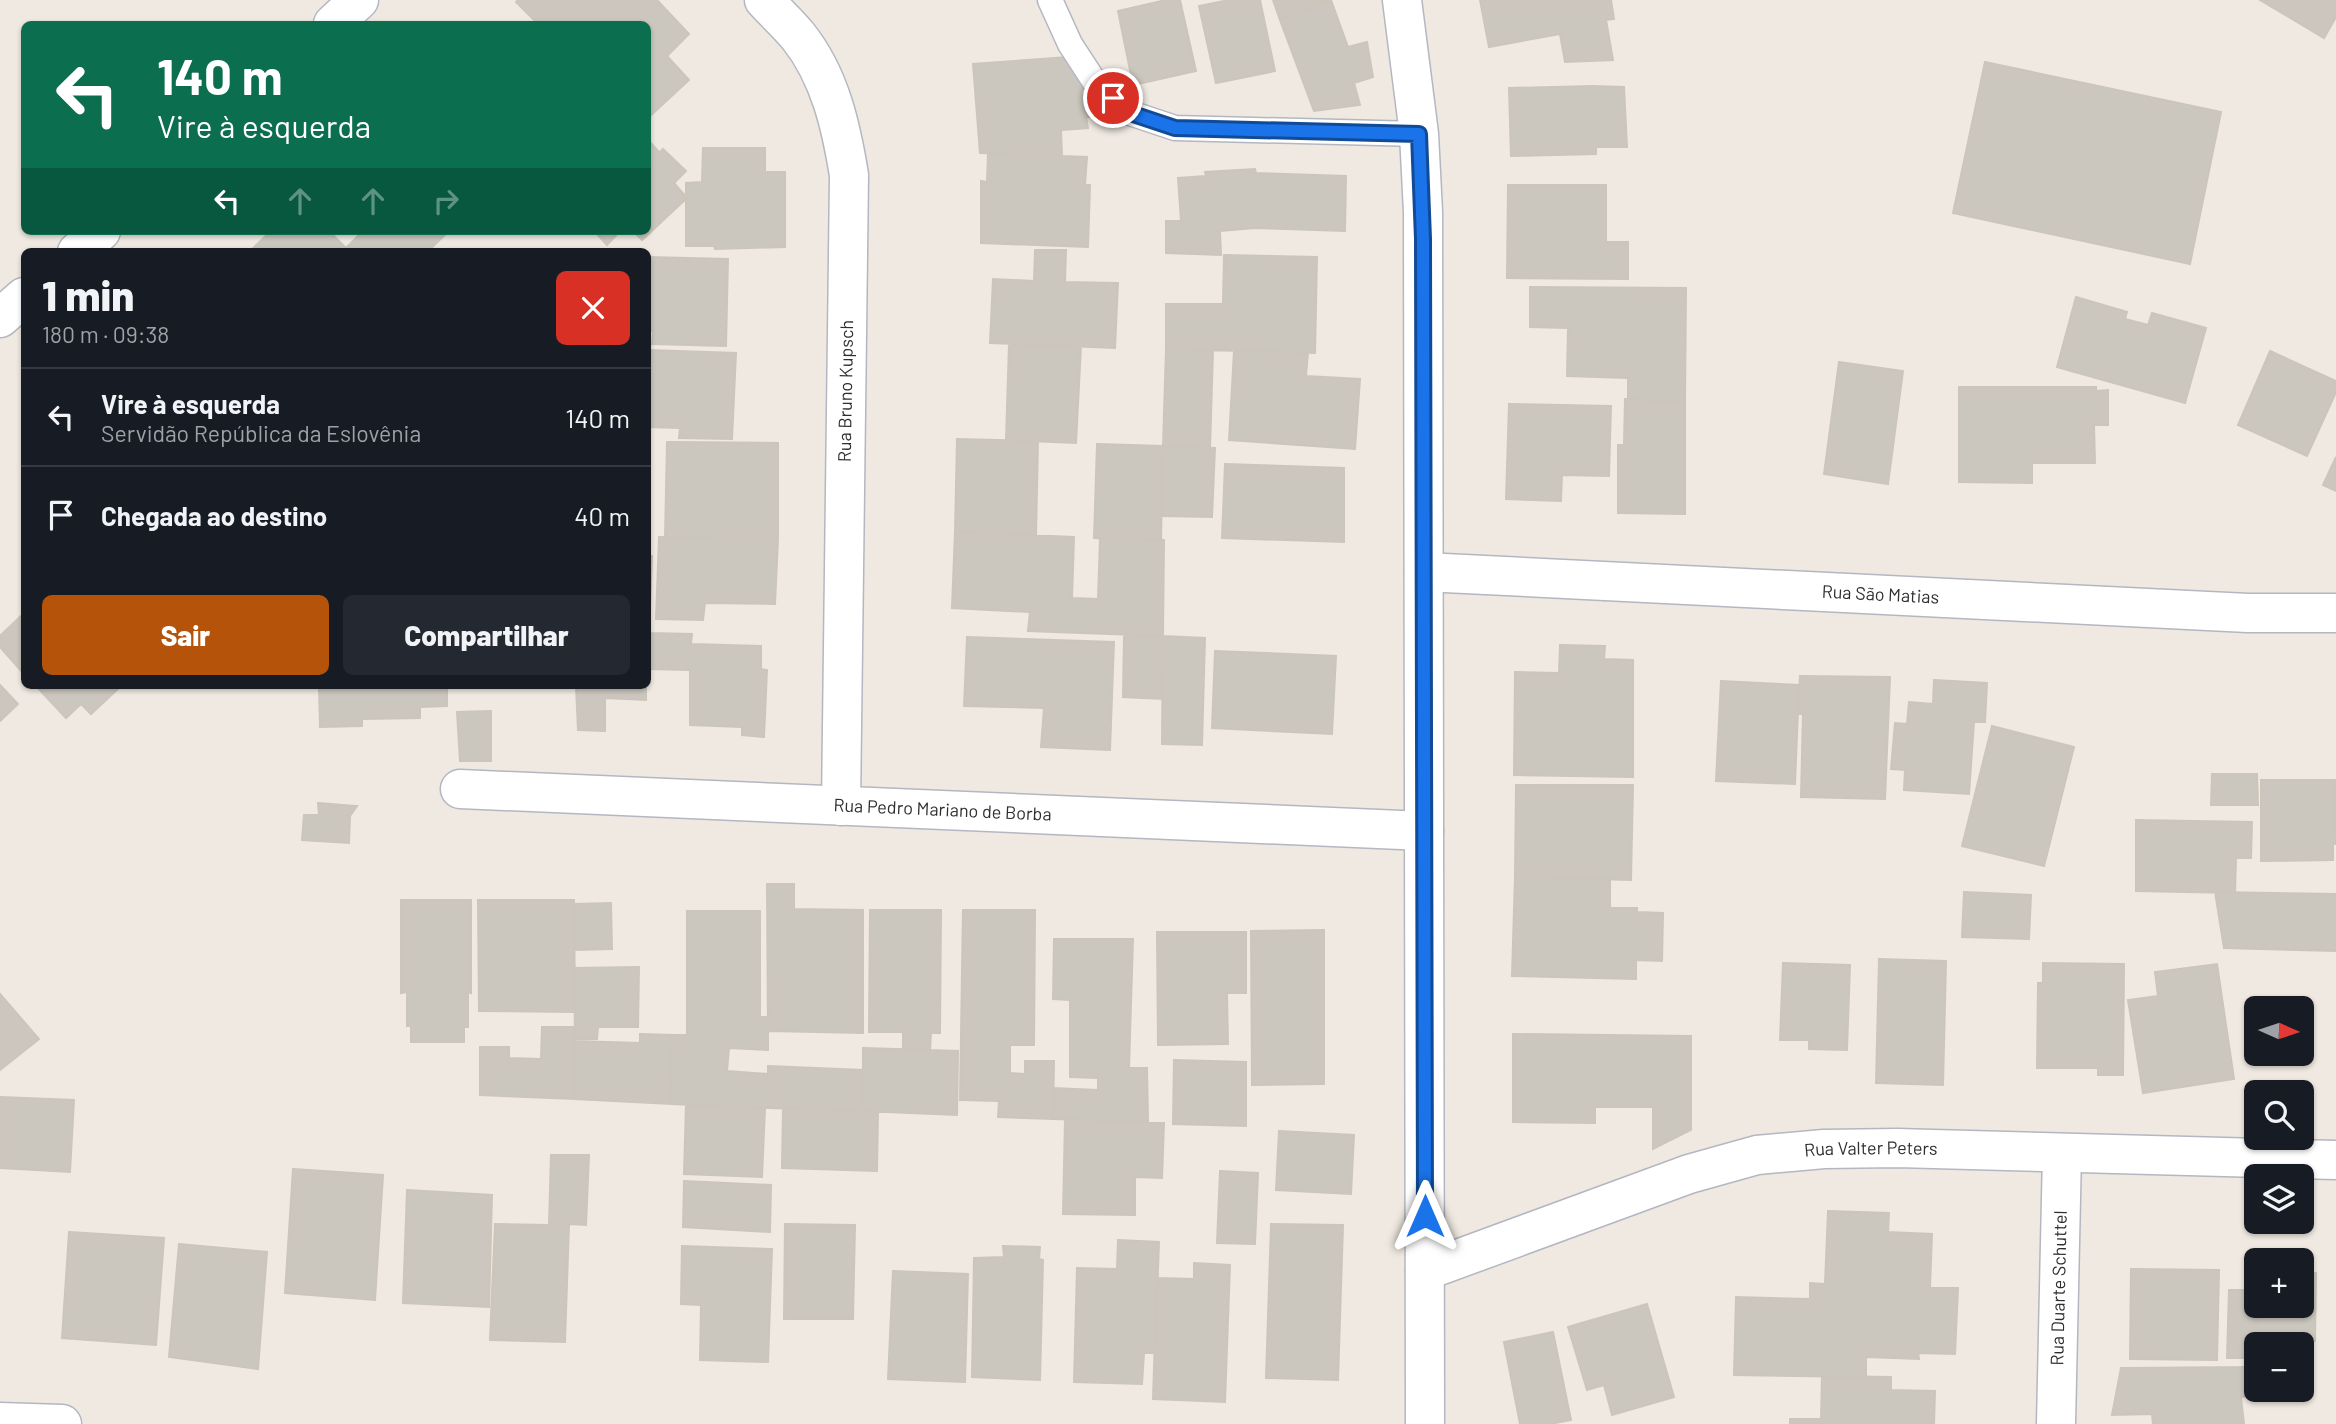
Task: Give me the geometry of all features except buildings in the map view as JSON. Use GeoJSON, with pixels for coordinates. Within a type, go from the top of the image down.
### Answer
{"type":"FeatureCollection","features":[{"type":"Feature","properties":{"kind":"street"},"geometry":{"type":"LineString","coordinates":[[336,21],[359,0]]}},
{"type":"Feature","properties":{"kind":"street","name":"Rua Bruno Kupsch"},"geometry":{"type":"LineString","coordinates":[[764,0],[799,38],[827,85],[842,134],[849,175],[841,806]]}},
{"type":"Feature","properties":{"kind":"street"},"geometry":{"type":"LineString","coordinates":[[1402,0],[1419,134],[1423,212],[1425,1424]]}},
{"type":"Feature","properties":{"kind":"street"},"geometry":{"type":"LineString","coordinates":[[82,248],[96,235]]}},
{"type":"Feature","properties":{"kind":"street"},"geometry":{"type":"LineString","coordinates":[[0,318],[21,300]]}},
{"type":"Feature","properties":{"kind":"street","name":"Rua São Matias"},"geometry":{"type":"LineString","coordinates":[[1424,572],[2235,613],[2336,613]]}},
{"type":"Feature","properties":{"kind":"street","name":"Rua Pedro Mariano de Borba"},"geometry":{"type":"LineString","coordinates":[[460,789],[1424,831]]}},
{"type":"Feature","properties":{"kind":"street","name":"Rua Valter Peters"},"geometry":{"type":"LineString","coordinates":[[1425,1271],[1689,1174],[1757,1155],[1824,1149],[1897,1148],[2336,1160]]}},
{"type":"Feature","properties":{"kind":"street","name":"Rua Duarte Schuttel"},"geometry":{"type":"LineString","coordinates":[[2056,1424],[2062,1153]]}},
{"type":"Feature","properties":{"kind":"street"},"geometry":{"type":"LineString","coordinates":[[0,1422],[62,1424]]}},
{"type":"Feature","properties":{"kind":"lane"},"geometry":{"type":"LineString","coordinates":[[1050,0],[1070,44],[1096,84],[1130,113],[1175,128],[1419,134]]}},
{"type":"Feature","properties":{"kind":"route"},"geometry":{"type":"LineString","coordinates":[[1113,98],[1130,113],[1175,128],[1419,134],[1423,212],[1425,1216]]}}]}
